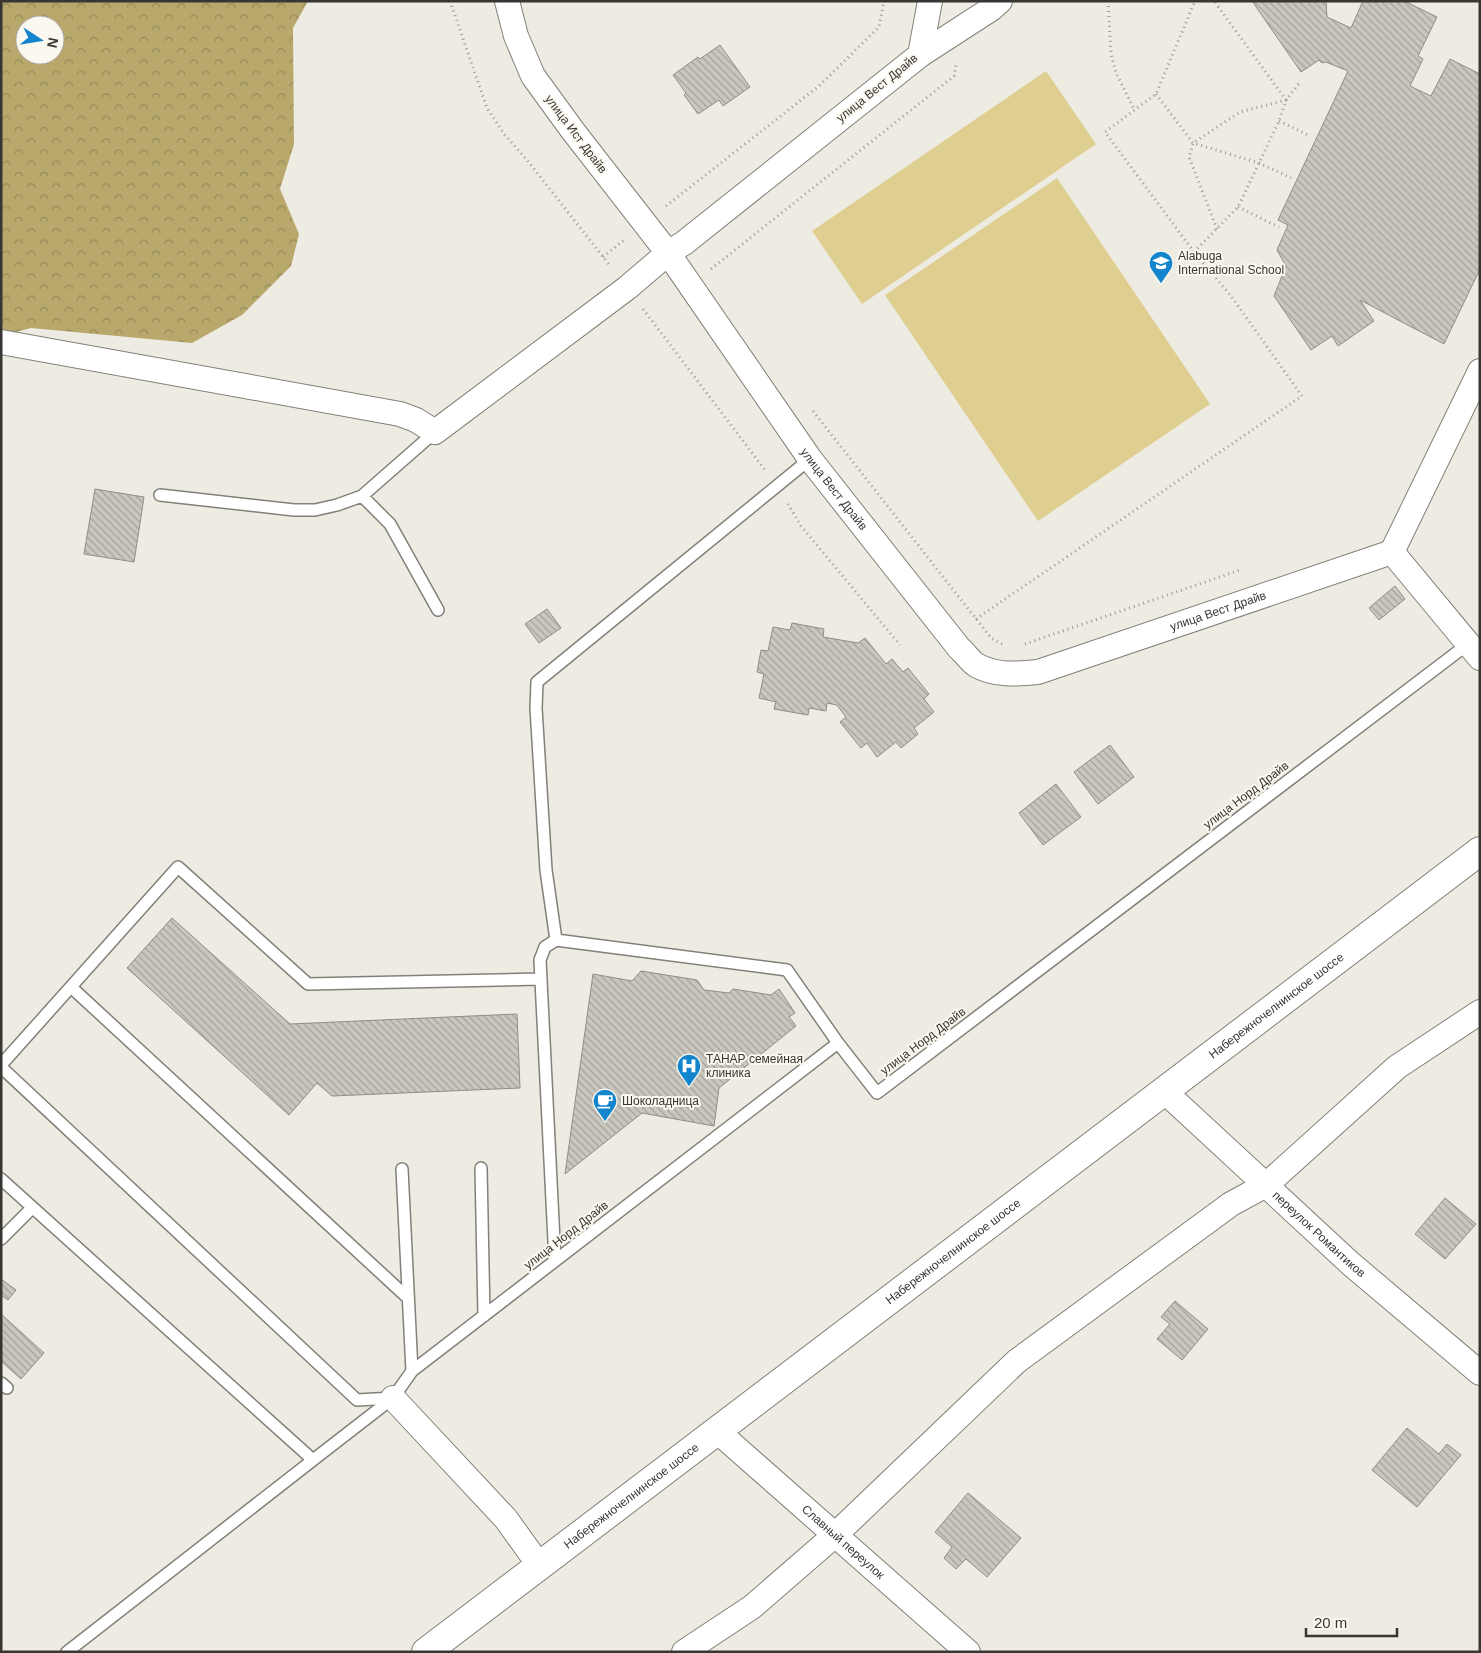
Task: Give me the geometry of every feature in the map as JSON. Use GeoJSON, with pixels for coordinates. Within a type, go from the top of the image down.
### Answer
{"type":"FeatureCollection","features":[{"type":"Feature","properties":{"kind":"main road","name":"Набережночелнинское шоссе"},"geometry":{"type":"LineString","coordinates":[[426,1652],[1480,851]]}},
{"type":"Feature","properties":{"kind":"street","name":"улица Ист Драйв"},"geometry":{"type":"LineString","coordinates":[[507,1],[516,36],[533,76],[573,131],[668,253]]}},
{"type":"Feature","properties":{"kind":"street","name":"улица Вест Драйв"},"geometry":{"type":"LineString","coordinates":[[930,1],[920,55],[668,253],[810,458],[959,648],[976,664],[995,672],[1015,675],[1038,672],[1392,552]]}},
{"type":"Feature","properties":{"kind":"street"},"geometry":{"type":"LineString","coordinates":[[920,55],[1000,1]]}},
{"type":"Feature","properties":{"kind":"street"},"geometry":{"type":"LineString","coordinates":[[1,342],[400,414],[416,420],[434,432],[627,288],[668,253]]}},
{"type":"Feature","properties":{"kind":"street"},"geometry":{"type":"LineString","coordinates":[[1474,651],[1392,552],[1480,371]]}},
{"type":"Feature","properties":{"kind":"street"},"geometry":{"type":"LineString","coordinates":[[684,1652],[752,1606],[835,1535],[1017,1360],[1232,1204],[1266,1185],[1397,1067],[1480,1012]]}},
{"type":"Feature","properties":{"kind":"street","name":"переулок Романтиков"},"geometry":{"type":"LineString","coordinates":[[1164,1091],[1351,1264],[1480,1374]]}},
{"type":"Feature","properties":{"kind":"street"},"geometry":{"type":"LineString","coordinates":[[393,1398],[506,1519],[539,1565]]}},
{"type":"Feature","properties":{"kind":"street","name":"Славный переулок"},"geometry":{"type":"LineString","coordinates":[[717,1431],[968,1652]]}},
{"type":"Feature","properties":{"kind":"lane"},"geometry":{"type":"LineString","coordinates":[[160,495],[294,510],[315,510],[337,506],[362,496],[434,432]]}},
{"type":"Feature","properties":{"kind":"lane"},"geometry":{"type":"LineString","coordinates":[[556,940],[544,850],[536,708],[537,682],[810,458]]}},
{"type":"Feature","properties":{"kind":"lane"},"geometry":{"type":"LineString","coordinates":[[362,496],[390,524],[438,610]]}},
{"type":"Feature","properties":{"kind":"lane","name":"улица Норд Драйв"},"geometry":{"type":"LineString","coordinates":[[67,1652],[393,1398],[412,1371],[838,1043],[877,1093],[1474,651]]}},
{"type":"Feature","properties":{"kind":"lane"},"geometry":{"type":"LineString","coordinates":[[393,1398],[357,1400],[1,1066],[178,867],[308,984],[540,979]]}},
{"type":"Feature","properties":{"kind":"lane"},"geometry":{"type":"LineString","coordinates":[[555,1261],[540,979],[540,960],[545,947],[556,940],[787,970],[838,1043]]}},
{"type":"Feature","properties":{"kind":"lane"},"geometry":{"type":"LineString","coordinates":[[71,987],[408,1298]]}},
{"type":"Feature","properties":{"kind":"lane"},"geometry":{"type":"LineString","coordinates":[[481,1168],[484,1316]]}},
{"type":"Feature","properties":{"kind":"lane"},"geometry":{"type":"LineString","coordinates":[[402,1169],[412,1371]]}},
{"type":"Feature","properties":{"kind":"lane"},"geometry":{"type":"LineString","coordinates":[[1,1179],[313,1460]]}},
{"type":"Feature","properties":{"kind":"lane"},"geometry":{"type":"LineString","coordinates":[[1,1239],[32,1208]]}},
{"type":"Feature","properties":{"kind":"path"},"geometry":{"type":"LineString","coordinates":[[450,1],[487,108],[504,135],[527,160],[627,288],[776,485],[802,526],[900,645]]}},
{"type":"Feature","properties":{"kind":"path"},"geometry":{"type":"LineString","coordinates":[[663,208],[819,86],[879,27],[884,1]]}},
{"type":"Feature","properties":{"kind":"path"},"geometry":{"type":"LineString","coordinates":[[1108,1],[1111,54],[1116,72],[1134,109]]}},
{"type":"Feature","properties":{"kind":"path"},"geometry":{"type":"LineString","coordinates":[[976,618],[1302,396],[1231,296],[1194,252],[1105,132],[1156,94],[1195,1]]}},
{"type":"Feature","properties":{"kind":"path"},"geometry":{"type":"LineString","coordinates":[[1214,1],[1286,100]]}},
{"type":"Feature","properties":{"kind":"path"},"geometry":{"type":"LineString","coordinates":[[705,274],[954,76],[965,26]]}},
{"type":"Feature","properties":{"kind":"path"},"geometry":{"type":"LineString","coordinates":[[1194,252],[1238,207],[1279,121],[1286,100],[1301,81]]}},
{"type":"Feature","properties":{"kind":"path"},"geometry":{"type":"LineString","coordinates":[[1156,94],[1193,144],[1259,162],[1290,178]]}},
{"type":"Feature","properties":{"kind":"path"},"geometry":{"type":"LineString","coordinates":[[1217,229],[1189,157],[1193,144],[1240,112],[1286,100]]}},
{"type":"Feature","properties":{"kind":"path"},"geometry":{"type":"LineString","coordinates":[[1279,121],[1310,136]]}},
{"type":"Feature","properties":{"kind":"path"},"geometry":{"type":"LineString","coordinates":[[1238,207],[1279,227]]}},
{"type":"Feature","properties":{"kind":"path"},"geometry":{"type":"LineString","coordinates":[[809,406],[991,638],[1005,645]]}},
{"type":"Feature","properties":{"kind":"path"},"geometry":{"type":"LineString","coordinates":[[1018,647],[1240,570]]}},
{"type":"Feature","properties":{"kind":"green space"},"geometry":{"type":"Polygon","coordinates":[[[1,1],[308,1],[293,28],[294,144],[280,189],[299,234],[291,266],[242,315],[192,343],[31,328],[1,336],[1,1]]]}},
{"type":"Feature","properties":{"kind":"shaded area"},"geometry":{"type":"Polygon","coordinates":[[[1046,71],[1096,144],[862,304],[812,231],[1046,71]]]}},
{"type":"Feature","properties":{"kind":"shaded area"},"geometry":{"type":"Polygon","coordinates":[[[1057,178],[1210,404],[1038,521],[885,295],[1057,178]]]}},
{"type":"Feature","properties":{"kind":"building"},"geometry":{"type":"Polygon","coordinates":[[[1252,1],[1326,1],[1327,17],[1351,28],[1363,1],[1404,1],[1437,17],[1418,56],[1423,59],[1410,86],[1431,96],[1450,59],[1480,74],[1480,269],[1444,344],[1360,300],[1374,321],[1338,346],[1332,336],[1311,350],[1274,296],[1286,266],[1277,250],[1288,225],[1278,220],[1348,71],[1326,62],[1322,63],[1319,60],[1301,72],[1252,1]]]}},
{"type":"Feature","properties":{"kind":"building"},"geometry":{"type":"Polygon","coordinates":[[[720,45],[750,87],[723,106],[719,100],[698,114],[684,95],[686,93],[673,75],[698,57],[700,59],[720,45]]]}},
{"type":"Feature","properties":{"kind":"building"},"geometry":{"type":"Polygon","coordinates":[[[95,489],[144,497],[134,562],[84,554],[95,489]]]}},
{"type":"Feature","properties":{"kind":"building"},"geometry":{"type":"Polygon","coordinates":[[[1395,586],[1405,599],[1379,620],[1369,608],[1395,586]]]}},
{"type":"Feature","properties":{"kind":"building"},"geometry":{"type":"Polygon","coordinates":[[[547,609],[561,628],[539,643],[525,624],[547,609]]]}},
{"type":"Feature","properties":{"kind":"building"},"geometry":{"type":"Polygon","coordinates":[[[792,623],[824,629],[823,637],[858,643],[865,638],[886,664],[892,659],[903,672],[908,668],[929,694],[924,699],[934,712],[914,728],[918,734],[901,748],[896,742],[877,757],[867,743],[861,748],[840,722],[846,717],[837,705],[827,703],[826,711],[809,708],[808,715],[774,709],[776,702],[759,698],[764,674],[757,672],[761,650],[768,651],[773,627],[790,630],[792,623]]]}},
{"type":"Feature","properties":{"kind":"building"},"geometry":{"type":"Polygon","coordinates":[[[1110,745],[1134,777],[1098,804],[1074,772],[1110,745]]]}},
{"type":"Feature","properties":{"kind":"building"},"geometry":{"type":"Polygon","coordinates":[[[1056,784],[1081,817],[1043,845],[1019,813],[1056,784]]]}},
{"type":"Feature","properties":{"kind":"building"},"geometry":{"type":"Polygon","coordinates":[[[172,918],[290,1024],[517,1014],[520,1088],[332,1096],[317,1083],[289,1115],[127,968],[172,918]]]}},
{"type":"Feature","properties":{"kind":"building"},"geometry":{"type":"Polygon","coordinates":[[[641,971],[697,980],[704,990],[729,993],[733,989],[771,995],[779,989],[795,1013],[789,1017],[796,1026],[719,1088],[714,1126],[642,1113],[565,1174],[593,974],[632,981],[641,971]]]}},
{"type":"Feature","properties":{"kind":"building"},"geometry":{"type":"Polygon","coordinates":[[[1445,1198],[1476,1224],[1445,1259],[1415,1234],[1445,1198]]]}},
{"type":"Feature","properties":{"kind":"building"},"geometry":{"type":"Polygon","coordinates":[[[1,1279],[16,1290],[8,1300],[1,1295],[1,1279]]]}},
{"type":"Feature","properties":{"kind":"building"},"geometry":{"type":"Polygon","coordinates":[[[1175,1301],[1208,1329],[1182,1360],[1157,1339],[1170,1324],[1161,1317],[1175,1301]]]}},
{"type":"Feature","properties":{"kind":"building"},"geometry":{"type":"Polygon","coordinates":[[[1,1314],[44,1353],[21,1379],[1,1361],[1,1314]]]}},
{"type":"Feature","properties":{"kind":"building"},"geometry":{"type":"Polygon","coordinates":[[[1407,1428],[1439,1454],[1447,1444],[1461,1455],[1417,1507],[1372,1470],[1407,1428]]]}},
{"type":"Feature","properties":{"kind":"building"},"geometry":{"type":"Polygon","coordinates":[[[968,1493],[1021,1538],[987,1577],[966,1559],[956,1569],[944,1558],[952,1547],[935,1532],[968,1493]]]}},
{"type":"Feature","properties":{"kind":"place","name":"Alabuga International School"},"geometry":{"type":"Point","coordinates":[1161,284]}},
{"type":"Feature","properties":{"kind":"place","name":"ТАНАР семейная клиника"},"geometry":{"type":"Point","coordinates":[689,1087]}},
{"type":"Feature","properties":{"kind":"place","name":"Шоколадница"},"geometry":{"type":"Point","coordinates":[605,1122]}}]}
